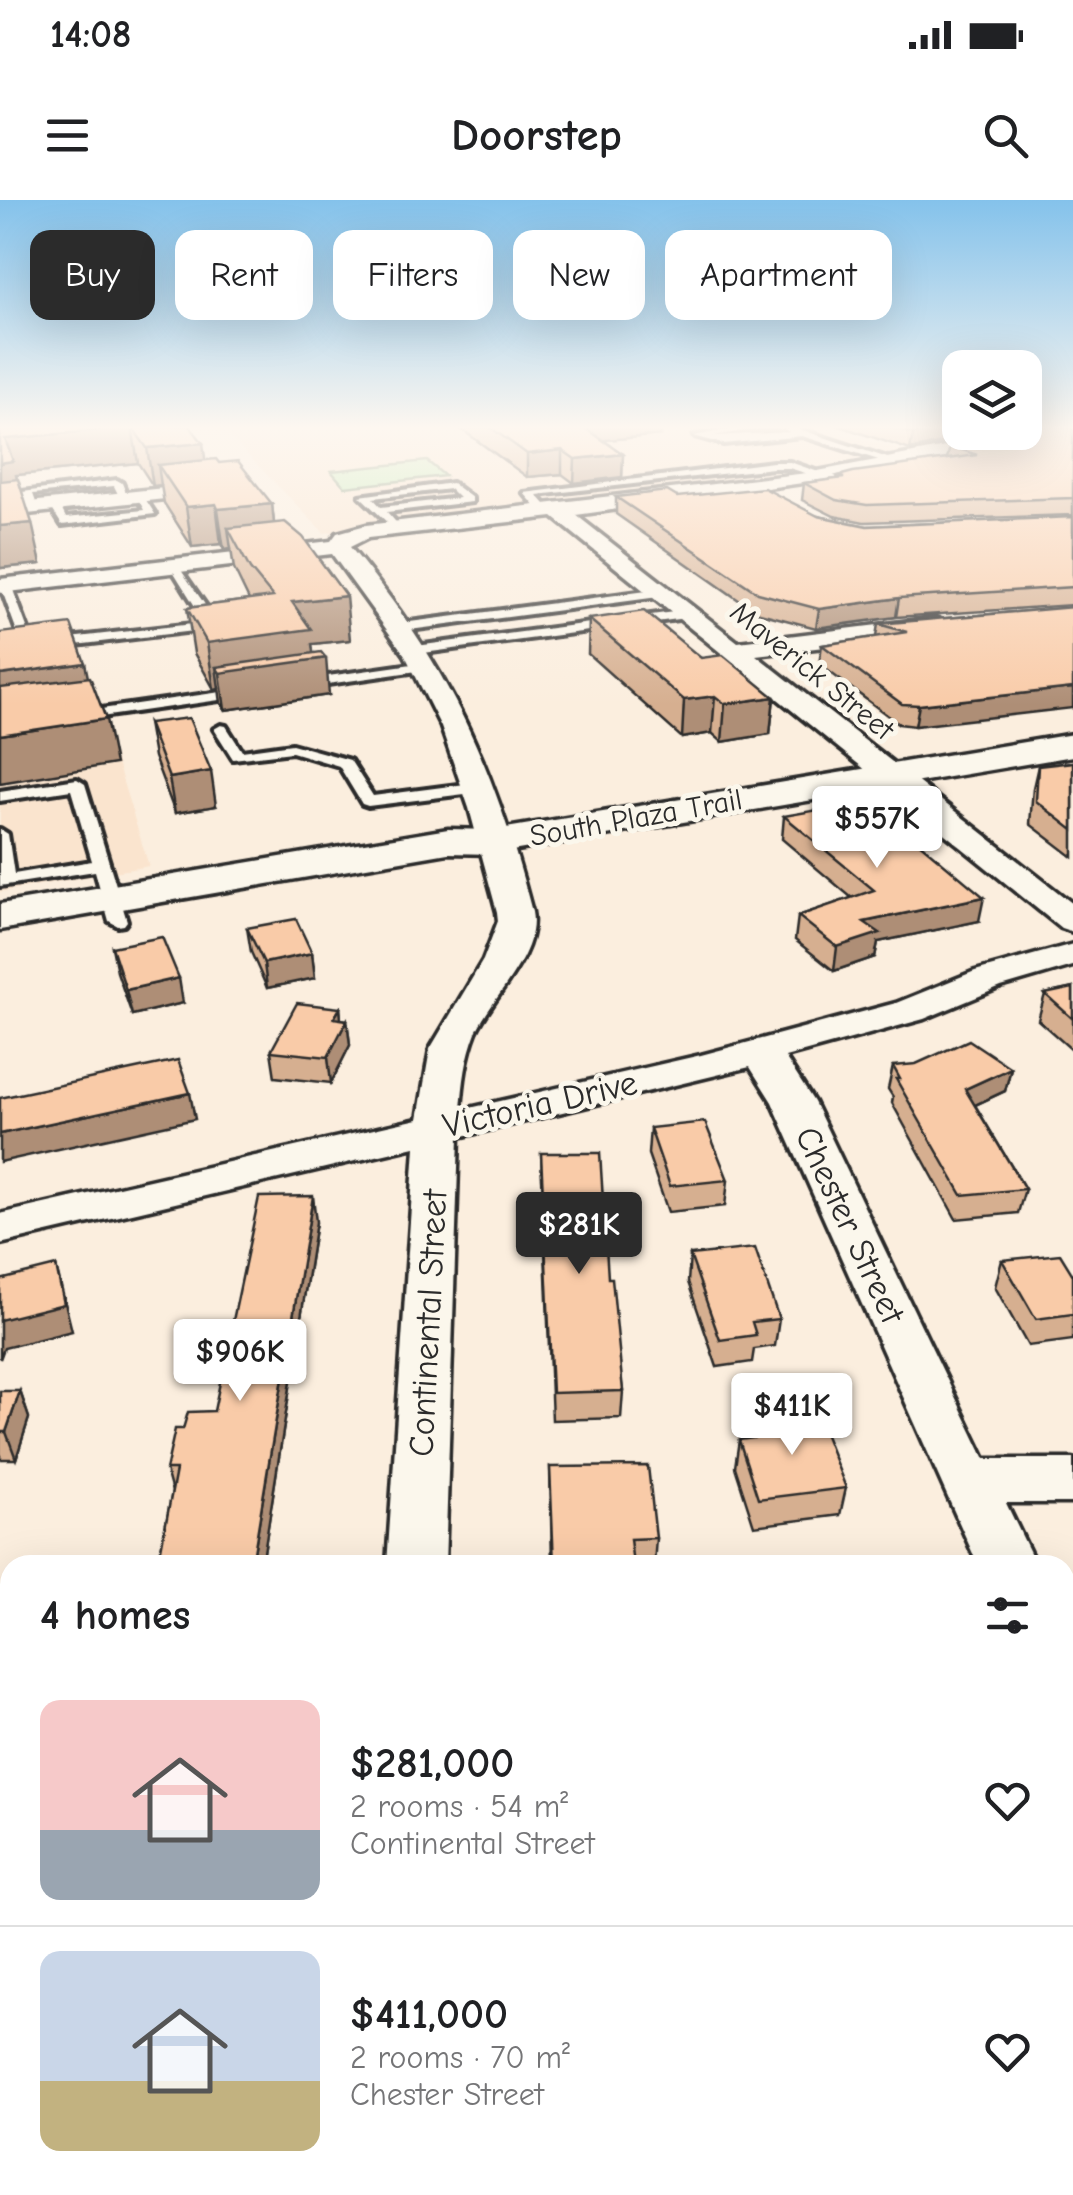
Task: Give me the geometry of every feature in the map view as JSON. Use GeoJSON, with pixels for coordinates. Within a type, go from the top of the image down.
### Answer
{"type":"FeatureCollection","features":[{"type":"Feature","properties":{"kind":"main road","name":"South Plaza Trail"},"geometry":{"type":"LineString","coordinates":[[2,893],[110,895],[461,860],[494,842],[1073,745]]}},
{"type":"Feature","properties":{"kind":"main road","name":"South Plaza Trail"},"geometry":{"type":"LineString","coordinates":[[0,941],[110,895]]}},
{"type":"Feature","properties":{"kind":"street"},"geometry":{"type":"LineString","coordinates":[[3,586],[338,547],[339,542],[353,535],[489,518]]}},
{"type":"Feature","properties":{"kind":"street","name":"Maverick Street"},"geometry":{"type":"LineString","coordinates":[[567,518],[1073,921]]}},
{"type":"Feature","properties":{"kind":"street","name":"Continental Street"},"geometry":{"type":"LineString","coordinates":[[338,547],[415,648],[481,788],[516,920],[512,943],[456,1029],[445,1066],[417,1555]]}},
{"type":"Feature","properties":{"kind":"street"},"geometry":{"type":"LineString","coordinates":[[734,650],[968,622]]}},
{"type":"Feature","properties":{"kind":"street","name":"Victoria Drive"},"geometry":{"type":"LineString","coordinates":[[0,1230],[761,1052],[910,1011],[988,979],[1073,955]]}},
{"type":"Feature","properties":{"kind":"street","name":"Chester Street"},"geometry":{"type":"LineString","coordinates":[[761,1052],[793,1102],[1003,1555]]}},
{"type":"Feature","properties":{"kind":"street"},"geometry":{"type":"LineString","coordinates":[[968,1481],[1073,1480]]}},
{"type":"Feature","properties":{"kind":"lane"},"geometry":{"type":"LineString","coordinates":[[387,518],[398,529]]}},
{"type":"Feature","properties":{"kind":"lane"},"geometry":{"type":"LineString","coordinates":[[3,586],[26,640],[42,646],[206,626],[209,619],[176,566]]}},
{"type":"Feature","properties":{"kind":"lane"},"geometry":{"type":"LineString","coordinates":[[415,648],[444,622],[662,593]]}},
{"type":"Feature","properties":{"kind":"lane"},"geometry":{"type":"LineString","coordinates":[[616,599],[641,621]]}},
{"type":"Feature","properties":{"kind":"lane"},"geometry":{"type":"LineString","coordinates":[[291,686],[415,648],[689,614]]}},
{"type":"Feature","properties":{"kind":"lane"},"geometry":{"type":"LineString","coordinates":[[444,622],[464,644]]}},
{"type":"Feature","properties":{"kind":"lane"},"geometry":{"type":"LineString","coordinates":[[58,719],[271,688]]}},
{"type":"Feature","properties":{"kind":"lane"},"geometry":{"type":"LineString","coordinates":[[221,729],[238,756],[292,748],[344,764],[368,802],[481,788]]}},
{"type":"Feature","properties":{"kind":"lane"},"geometry":{"type":"LineString","coordinates":[[0,796],[77,784],[110,895]]}},
{"type":"Feature","properties":{"kind":"lane"},"geometry":{"type":"LineString","coordinates":[[0,834],[2,893]]}},
{"type":"Feature","properties":{"kind":"shaded area"},"geometry":{"type":"Polygon","coordinates":[[[309,518],[451,518],[324,533],[309,518]]]}},
{"type":"Feature","properties":{"kind":"shaded area"},"geometry":{"type":"Polygon","coordinates":[[[102,715],[149,866],[0,892],[0,730],[102,715]]]}},
{"type":"Feature","properties":{"kind":"building"},"geometry":{"type":"Polygon","coordinates":[[[0,518],[30,518],[32,523],[0,526],[0,518]]]}},
{"type":"Feature","properties":{"kind":"building"},"geometry":{"type":"Polygon","coordinates":[[[647,518],[828,518],[867,526],[1073,518],[1073,587],[899,598],[819,609],[758,593],[647,518]]]}},
{"type":"Feature","properties":{"kind":"building"},"geometry":{"type":"Polygon","coordinates":[[[285,522],[303,537],[346,596],[292,602],[311,629],[207,643],[187,608],[273,597],[250,569],[228,528],[285,522]]]}},
{"type":"Feature","properties":{"kind":"building"},"geometry":{"type":"Polygon","coordinates":[[[1073,607],[1073,688],[902,704],[822,645],[907,632],[878,624],[1073,607]]]}},
{"type":"Feature","properties":{"kind":"building"},"geometry":{"type":"Polygon","coordinates":[[[644,611],[701,658],[723,655],[774,697],[725,704],[715,696],[684,700],[589,619],[644,611]]]}},
{"type":"Feature","properties":{"kind":"building"},"geometry":{"type":"Polygon","coordinates":[[[71,624],[85,663],[0,675],[0,633],[71,624]]]}},
{"type":"Feature","properties":{"kind":"building"},"geometry":{"type":"Polygon","coordinates":[[[321,652],[326,658],[220,673],[216,667],[321,652]]]}},
{"type":"Feature","properties":{"kind":"building"},"geometry":{"type":"Polygon","coordinates":[[[90,677],[106,719],[0,735],[0,688],[90,677]]]}},
{"type":"Feature","properties":{"kind":"building"},"geometry":{"type":"Polygon","coordinates":[[[189,718],[211,771],[169,778],[148,723],[189,718]]]}},
{"type":"Feature","properties":{"kind":"building"},"geometry":{"type":"Polygon","coordinates":[[[1073,762],[1073,830],[1036,801],[1038,766],[1073,762]]]}},
{"type":"Feature","properties":{"kind":"building"},"geometry":{"type":"Polygon","coordinates":[[[869,801],[984,897],[864,922],[880,933],[837,947],[798,916],[874,890],[784,816],[869,801]]]}},
{"type":"Feature","properties":{"kind":"building"},"geometry":{"type":"Polygon","coordinates":[[[296,919],[312,953],[264,963],[247,928],[296,919]]]}},
{"type":"Feature","properties":{"kind":"building"},"geometry":{"type":"Polygon","coordinates":[[[162,937],[179,978],[126,990],[112,947],[162,937]]]}},
{"type":"Feature","properties":{"kind":"building"},"geometry":{"type":"Polygon","coordinates":[[[1073,988],[1073,1019],[1045,994],[1073,988]]]}},
{"type":"Feature","properties":{"kind":"building"},"geometry":{"type":"Polygon","coordinates":[[[297,1003],[340,1008],[334,1018],[347,1020],[328,1057],[271,1051],[297,1003]]]}},
{"type":"Feature","properties":{"kind":"building"},"geometry":{"type":"Polygon","coordinates":[[[969,1040],[1011,1068],[965,1089],[1025,1189],[962,1195],[896,1079],[900,1079],[893,1066],[916,1064],[969,1040]]]}},
{"type":"Feature","properties":{"kind":"building"},"geometry":{"type":"Polygon","coordinates":[[[178,1060],[190,1093],[0,1134],[0,1098],[178,1060]]]}},
{"type":"Feature","properties":{"kind":"building"},"geometry":{"type":"Polygon","coordinates":[[[705,1122],[728,1180],[670,1186],[650,1128],[705,1122]]]}},
{"type":"Feature","properties":{"kind":"building"},"geometry":{"type":"Polygon","coordinates":[[[541,1153],[600,1153],[608,1278],[612,1278],[623,1391],[552,1393],[541,1153]]]}},
{"type":"Feature","properties":{"kind":"building"},"geometry":{"type":"Polygon","coordinates":[[[313,1196],[254,1555],[160,1555],[176,1470],[166,1470],[175,1429],[183,1429],[188,1412],[214,1411],[259,1197],[313,1196]]]}},
{"type":"Feature","properties":{"kind":"building"},"geometry":{"type":"Polygon","coordinates":[[[755,1248],[779,1319],[752,1322],[756,1335],[720,1340],[690,1255],[755,1248]]]}},
{"type":"Feature","properties":{"kind":"building"},"geometry":{"type":"Polygon","coordinates":[[[1060,1254],[1073,1275],[1073,1314],[1036,1319],[1002,1260],[1060,1254]]]}},
{"type":"Feature","properties":{"kind":"building"},"geometry":{"type":"Polygon","coordinates":[[[56,1266],[64,1304],[0,1320],[0,1280],[56,1266]]]}},
{"type":"Feature","properties":{"kind":"building"},"geometry":{"type":"Polygon","coordinates":[[[0,1391],[20,1391],[6,1432],[0,1432],[0,1391]]]}},
{"type":"Feature","properties":{"kind":"building"},"geometry":{"type":"Polygon","coordinates":[[[815,1410],[846,1488],[758,1499],[739,1440],[775,1435],[768,1416],[815,1410]]]}},
{"type":"Feature","properties":{"kind":"building"},"geometry":{"type":"Polygon","coordinates":[[[648,1466],[656,1538],[630,1539],[632,1555],[554,1555],[550,1467],[648,1466]]]}}]}
